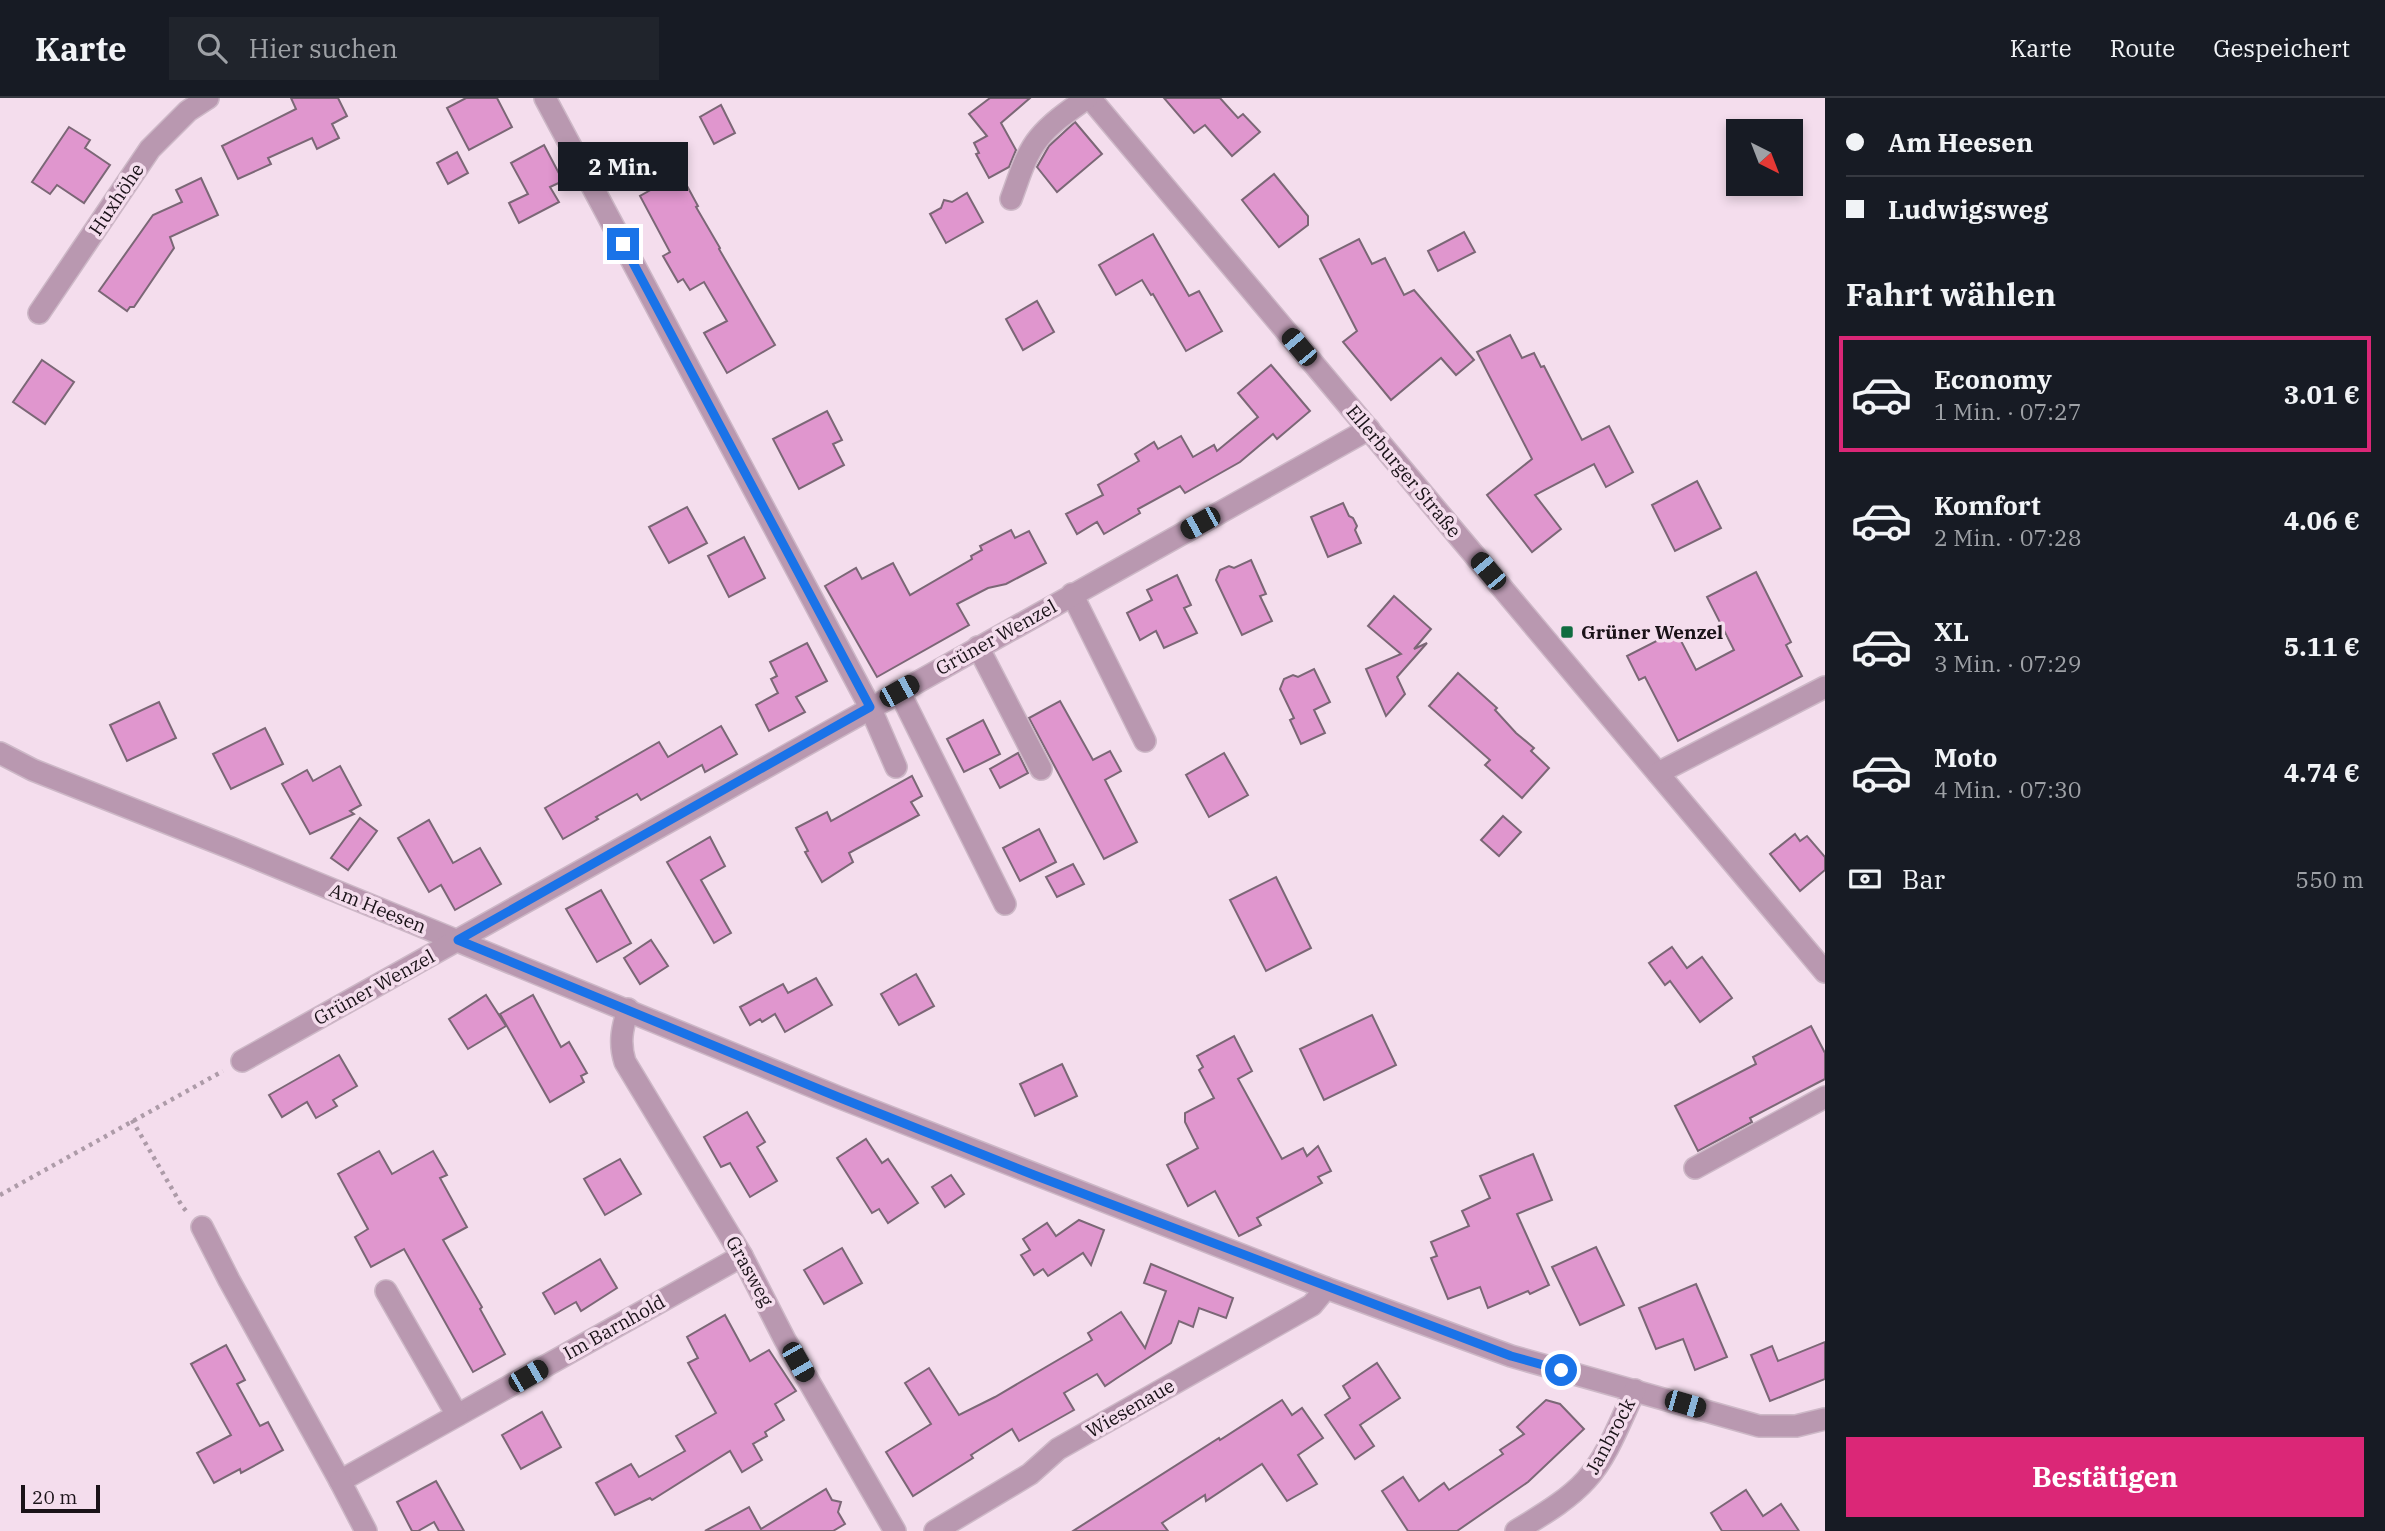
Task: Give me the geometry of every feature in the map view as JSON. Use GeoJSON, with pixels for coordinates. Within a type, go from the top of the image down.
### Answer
{"type":"FeatureCollection","features":[{"type":"Feature","properties":{"kind":"street","name":"Huxhöhe"},"geometry":{"type":"LineString","coordinates":[[39,313],[150,149],[188,111],[208,98]]}},
{"type":"Feature","properties":{"kind":"street"},"geometry":{"type":"LineString","coordinates":[[545,98],[870,707],[896,767]]}},
{"type":"Feature","properties":{"kind":"street"},"geometry":{"type":"LineString","coordinates":[[1011,199],[1038,139],[1055,122],[1088,98]]}},
{"type":"Feature","properties":{"kind":"street","name":"Ellerburger Straße"},"geometry":{"type":"LineString","coordinates":[[1088,98],[1825,972]]}},
{"type":"Feature","properties":{"kind":"street","name":"Grüner Wenzel"},"geometry":{"type":"LineString","coordinates":[[242,1061],[1369,429]]}},
{"type":"Feature","properties":{"kind":"street"},"geometry":{"type":"LineString","coordinates":[[1072,594],[1145,741]]}},
{"type":"Feature","properties":{"kind":"street"},"geometry":{"type":"LineString","coordinates":[[978,647],[1041,769]]}},
{"type":"Feature","properties":{"kind":"street"},"geometry":{"type":"LineString","coordinates":[[1658,773],[1825,687]]}},
{"type":"Feature","properties":{"kind":"street"},"geometry":{"type":"LineString","coordinates":[[899,691],[1005,904]]}},
{"type":"Feature","properties":{"kind":"street","name":"Am Heesen"},"geometry":{"type":"LineString","coordinates":[[0,753],[33,770],[628,1009],[887,1117],[1326,1288],[1511,1356],[1759,1426],[1796,1426],[1825,1419]]}},
{"type":"Feature","properties":{"kind":"street","name":"Grasweg"},"geometry":{"type":"LineString","coordinates":[[628,1009],[621,1031],[621,1048],[625,1062],[742,1256],[768,1302],[785,1340],[895,1531]]}},
{"type":"Feature","properties":{"kind":"street"},"geometry":{"type":"LineString","coordinates":[[1695,1168],[1825,1097]]}},
{"type":"Feature","properties":{"kind":"street"},"geometry":{"type":"LineString","coordinates":[[202,1227],[366,1531]]}},
{"type":"Feature","properties":{"kind":"street","name":"Im Barnhold"},"geometry":{"type":"LineString","coordinates":[[340,1480],[742,1256]]}},
{"type":"Feature","properties":{"kind":"street","name":"Wiesenaue"},"geometry":{"type":"LineString","coordinates":[[935,1531],[1030,1474],[1059,1449],[1312,1305],[1326,1288]]}},
{"type":"Feature","properties":{"kind":"street"},"geometry":{"type":"LineString","coordinates":[[386,1291],[457,1415]]}},
{"type":"Feature","properties":{"kind":"street","name":"Janbrock"},"geometry":{"type":"LineString","coordinates":[[1516,1531],[1567,1497],[1587,1480],[1635,1390]]}},
{"type":"Feature","properties":{"kind":"path"},"geometry":{"type":"LineString","coordinates":[[0,1195],[242,1061]]}},
{"type":"Feature","properties":{"kind":"path"},"geometry":{"type":"LineString","coordinates":[[132,1120],[182,1206],[202,1227]]}},
{"type":"Feature","properties":{"kind":"building"},"geometry":{"type":"Polygon","coordinates":[[[291,98],[338,98],[347,116],[332,124],[339,138],[317,149],[312,138],[268,158],[271,164],[238,179],[222,146],[296,109],[291,98]]]}},
{"type":"Feature","properties":{"kind":"building"},"geometry":{"type":"Polygon","coordinates":[[[466,98],[497,98],[512,127],[469,150],[447,108],[466,98]]]}},
{"type":"Feature","properties":{"kind":"building"},"geometry":{"type":"Polygon","coordinates":[[[990,98],[1030,98],[1001,123],[1016,150],[1009,167],[989,178],[976,154],[979,153],[974,143],[987,136],[969,114],[990,98]]]}},
{"type":"Feature","properties":{"kind":"building"},"geometry":{"type":"Polygon","coordinates":[[[1164,98],[1220,98],[1238,118],[1243,114],[1260,132],[1232,156],[1205,125],[1194,133],[1164,98]]]}},
{"type":"Feature","properties":{"kind":"building"},"geometry":{"type":"Polygon","coordinates":[[[721,105],[735,133],[714,144],[700,117],[721,105]]]}},
{"type":"Feature","properties":{"kind":"building"},"geometry":{"type":"Polygon","coordinates":[[[1075,122],[1102,154],[1057,192],[1037,167],[1049,146],[1075,122]]]}},
{"type":"Feature","properties":{"kind":"building"},"geometry":{"type":"Polygon","coordinates":[[[69,127],[90,140],[85,148],[110,165],[84,203],[57,185],[50,194],[32,182],[69,127]]]}},
{"type":"Feature","properties":{"kind":"building"},"geometry":{"type":"Polygon","coordinates":[[[544,145],[563,181],[550,187],[559,202],[519,223],[509,203],[528,194],[511,163],[544,145]]]}},
{"type":"Feature","properties":{"kind":"building"},"geometry":{"type":"Polygon","coordinates":[[[457,152],[468,173],[448,184],[437,163],[457,152]]]}},
{"type":"Feature","properties":{"kind":"building"},"geometry":{"type":"Polygon","coordinates":[[[674,162],[719,249],[775,345],[727,373],[704,333],[727,321],[704,282],[690,290],[683,279],[678,282],[663,256],[670,252],[640,196],[656,187],[649,175],[674,162]]]}},
{"type":"Feature","properties":{"kind":"building"},"geometry":{"type":"Polygon","coordinates":[[[1274,174],[1308,216],[1308,225],[1279,247],[1242,200],[1274,174]]]}},
{"type":"Feature","properties":{"kind":"building"},"geometry":{"type":"Polygon","coordinates":[[[201,178],[218,215],[170,237],[174,248],[134,307],[127,311],[99,291],[153,215],[182,202],[176,190],[201,178]]]}},
{"type":"Feature","properties":{"kind":"building"},"geometry":{"type":"Polygon","coordinates":[[[967,193],[983,222],[946,243],[930,214],[941,208],[944,200],[952,202],[967,193]]]}},
{"type":"Feature","properties":{"kind":"building"},"geometry":{"type":"Polygon","coordinates":[[[1464,232],[1475,252],[1438,271],[1428,251],[1464,232]]]}},
{"type":"Feature","properties":{"kind":"building"},"geometry":{"type":"Polygon","coordinates":[[[1153,234],[1189,296],[1199,291],[1222,331],[1186,351],[1142,280],[1116,295],[1099,265],[1153,234]]]}},
{"type":"Feature","properties":{"kind":"building"},"geometry":{"type":"Polygon","coordinates":[[[1359,239],[1372,264],[1385,258],[1404,295],[1414,290],[1474,360],[1456,375],[1441,358],[1391,400],[1343,342],[1357,331],[1320,259],[1359,239]]]}},
{"type":"Feature","properties":{"kind":"building"},"geometry":{"type":"Polygon","coordinates":[[[1037,301],[1054,332],[1023,350],[1006,319],[1037,301]]]}},
{"type":"Feature","properties":{"kind":"building"},"geometry":{"type":"Polygon","coordinates":[[[1510,335],[1522,358],[1534,353],[1541,367],[1544,366],[1582,440],[1609,426],[1633,472],[1606,487],[1594,464],[1535,495],[1561,529],[1532,552],[1487,495],[1532,459],[1477,352],[1510,335]]]}},
{"type":"Feature","properties":{"kind":"building"},"geometry":{"type":"Polygon","coordinates":[[[42,360],[74,382],[45,424],[13,402],[42,360]]]}},
{"type":"Feature","properties":{"kind":"building"},"geometry":{"type":"Polygon","coordinates":[[[1271,365],[1310,411],[1277,439],[1273,434],[1240,462],[1185,493],[1180,486],[1138,509],[1140,513],[1104,534],[1097,522],[1077,534],[1066,514],[1103,495],[1098,485],[1139,461],[1135,454],[1154,442],[1158,449],[1181,436],[1193,457],[1214,445],[1217,451],[1258,417],[1238,393],[1271,365]]]}},
{"type":"Feature","properties":{"kind":"building"},"geometry":{"type":"Polygon","coordinates":[[[827,411],[842,440],[833,444],[844,465],[799,489],[773,439],[827,411]]]}},
{"type":"Feature","properties":{"kind":"building"},"geometry":{"type":"Polygon","coordinates":[[[1697,481],[1721,528],[1675,551],[1652,505],[1697,481]]]}},
{"type":"Feature","properties":{"kind":"building"},"geometry":{"type":"Polygon","coordinates":[[[1343,503],[1357,526],[1355,530],[1361,543],[1328,557],[1311,517],[1343,503]]]}},
{"type":"Feature","properties":{"kind":"building"},"geometry":{"type":"Polygon","coordinates":[[[687,507],[707,543],[669,563],[649,527],[687,507]]]}},
{"type":"Feature","properties":{"kind":"building"},"geometry":{"type":"Polygon","coordinates":[[[1011,530],[1015,538],[1029,531],[1046,563],[1006,584],[988,588],[957,604],[969,625],[877,677],[825,586],[856,568],[862,579],[893,563],[910,595],[972,559],[971,556],[982,550],[980,546],[1011,530]]]}},
{"type":"Feature","properties":{"kind":"building"},"geometry":{"type":"Polygon","coordinates":[[[744,537],[765,578],[729,597],[708,556],[744,537]]]}},
{"type":"Feature","properties":{"kind":"building"},"geometry":{"type":"Polygon","coordinates":[[[1251,560],[1266,594],[1260,596],[1272,621],[1242,635],[1216,580],[1220,570],[1229,566],[1234,568],[1251,560]]]}},
{"type":"Feature","properties":{"kind":"building"},"geometry":{"type":"Polygon","coordinates":[[[1756,572],[1791,642],[1786,645],[1802,676],[1678,741],[1645,677],[1639,680],[1627,656],[1676,631],[1696,670],[1734,650],[1707,597],[1756,572]]]}},
{"type":"Feature","properties":{"kind":"building"},"geometry":{"type":"Polygon","coordinates":[[[1177,575],[1191,605],[1184,608],[1197,633],[1164,648],[1156,631],[1140,640],[1127,613],[1152,600],[1147,590],[1177,575]]]}},
{"type":"Feature","properties":{"kind":"building"},"geometry":{"type":"Polygon","coordinates":[[[1394,596],[1431,629],[1414,649],[1427,643],[1397,677],[1405,694],[1386,716],[1366,669],[1401,654],[1368,626],[1394,596]]]}},
{"type":"Feature","properties":{"kind":"building"},"geometry":{"type":"Polygon","coordinates":[[[807,643],[827,681],[796,697],[805,712],[769,731],[756,705],[778,693],[771,679],[777,676],[770,662],[807,643]]]}},
{"type":"Feature","properties":{"kind":"building"},"geometry":{"type":"Polygon","coordinates":[[[1314,669],[1330,702],[1314,710],[1325,733],[1301,744],[1290,720],[1294,718],[1280,689],[1284,679],[1293,675],[1298,677],[1314,669]]]}},
{"type":"Feature","properties":{"kind":"building"},"geometry":{"type":"Polygon","coordinates":[[[1458,673],[1497,708],[1495,710],[1534,748],[1531,751],[1549,768],[1522,798],[1485,765],[1490,760],[1429,706],[1458,673]]]}},
{"type":"Feature","properties":{"kind":"building"},"geometry":{"type":"Polygon","coordinates":[[[1060,701],[1093,760],[1110,751],[1121,771],[1105,780],[1137,842],[1104,859],[1029,718],[1060,701]]]}},
{"type":"Feature","properties":{"kind":"building"},"geometry":{"type":"Polygon","coordinates":[[[159,702],[176,738],[127,761],[110,725],[159,702]]]}},
{"type":"Feature","properties":{"kind":"building"},"geometry":{"type":"Polygon","coordinates":[[[983,720],[1000,754],[964,772],[947,739],[983,720]]]}},
{"type":"Feature","properties":{"kind":"building"},"geometry":{"type":"Polygon","coordinates":[[[721,726],[737,754],[705,772],[702,765],[641,800],[637,794],[563,839],[545,808],[659,742],[668,757],[721,726]]]}},
{"type":"Feature","properties":{"kind":"building"},"geometry":{"type":"Polygon","coordinates":[[[265,728],[283,764],[231,789],[213,754],[265,728]]]}},
{"type":"Feature","properties":{"kind":"building"},"geometry":{"type":"Polygon","coordinates":[[[1018,753],[1028,773],[1000,788],[990,769],[1018,753]]]}},
{"type":"Feature","properties":{"kind":"building"},"geometry":{"type":"Polygon","coordinates":[[[1224,753],[1248,795],[1209,817],[1186,775],[1224,753]]]}},
{"type":"Feature","properties":{"kind":"building"},"geometry":{"type":"Polygon","coordinates":[[[340,766],[361,805],[350,811],[354,814],[310,834],[282,784],[307,770],[313,781],[340,766]]]}},
{"type":"Feature","properties":{"kind":"building"},"geometry":{"type":"Polygon","coordinates":[[[912,776],[922,796],[911,802],[919,815],[849,853],[853,862],[822,882],[805,852],[808,851],[796,828],[827,812],[831,821],[912,776]]]}},
{"type":"Feature","properties":{"kind":"building"},"geometry":{"type":"Polygon","coordinates":[[[1503,816],[1521,832],[1499,856],[1481,840],[1503,816]]]}},
{"type":"Feature","properties":{"kind":"building"},"geometry":{"type":"Polygon","coordinates":[[[360,818],[377,831],[348,870],[331,858],[360,818]]]}},
{"type":"Feature","properties":{"kind":"building"},"geometry":{"type":"Polygon","coordinates":[[[429,820],[453,863],[480,848],[501,884],[455,910],[441,885],[429,892],[398,838],[429,820]]]}},
{"type":"Feature","properties":{"kind":"building"},"geometry":{"type":"Polygon","coordinates":[[[1039,829],[1056,862],[1020,881],[1003,848],[1039,829]]]}},
{"type":"Feature","properties":{"kind":"building"},"geometry":{"type":"Polygon","coordinates":[[[1795,834],[1800,841],[1807,836],[1825,857],[1825,870],[1800,891],[1770,854],[1795,834]]]}},
{"type":"Feature","properties":{"kind":"building"},"geometry":{"type":"Polygon","coordinates":[[[710,837],[725,866],[701,880],[731,933],[714,943],[667,862],[710,837]]]}},
{"type":"Feature","properties":{"kind":"building"},"geometry":{"type":"Polygon","coordinates":[[[1073,864],[1084,884],[1057,897],[1046,877],[1073,864]]]}},
{"type":"Feature","properties":{"kind":"building"},"geometry":{"type":"Polygon","coordinates":[[[1276,877],[1311,948],[1266,971],[1230,900],[1276,877]]]}},
{"type":"Feature","properties":{"kind":"building"},"geometry":{"type":"Polygon","coordinates":[[[601,890],[631,943],[597,962],[566,909],[601,890]]]}},
{"type":"Feature","properties":{"kind":"building"},"geometry":{"type":"Polygon","coordinates":[[[651,940],[668,966],[640,984],[624,958],[651,940]]]}},
{"type":"Feature","properties":{"kind":"building"},"geometry":{"type":"Polygon","coordinates":[[[1672,947],[1687,968],[1702,957],[1732,998],[1700,1022],[1670,981],[1665,985],[1649,963],[1672,947]]]}},
{"type":"Feature","properties":{"kind":"building"},"geometry":{"type":"Polygon","coordinates":[[[916,974],[934,1006],[899,1025],[881,994],[916,974]]]}},
{"type":"Feature","properties":{"kind":"building"},"geometry":{"type":"Polygon","coordinates":[[[816,978],[832,1005],[785,1032],[775,1014],[750,1025],[740,1007],[783,984],[788,993],[816,978]]]}},
{"type":"Feature","properties":{"kind":"building"},"geometry":{"type":"Polygon","coordinates":[[[486,995],[506,1026],[468,1049],[449,1019],[486,995]]]}},
{"type":"Feature","properties":{"kind":"building"},"geometry":{"type":"Polygon","coordinates":[[[533,995],[561,1047],[569,1042],[587,1073],[581,1076],[584,1082],[550,1102],[500,1014],[533,995]]]}},
{"type":"Feature","properties":{"kind":"building"},"geometry":{"type":"Polygon","coordinates":[[[1372,1015],[1396,1065],[1324,1100],[1300,1049],[1372,1015]]]}},
{"type":"Feature","properties":{"kind":"building"},"geometry":{"type":"Polygon","coordinates":[[[1811,1026],[1825,1053],[1825,1079],[1750,1118],[1752,1122],[1698,1151],[1675,1106],[1756,1064],[1753,1057],[1811,1026]]]}},
{"type":"Feature","properties":{"kind":"building"},"geometry":{"type":"Polygon","coordinates":[[[1234,1036],[1252,1071],[1238,1079],[1282,1159],[1303,1148],[1307,1156],[1318,1146],[1331,1171],[1318,1177],[1322,1183],[1257,1218],[1261,1225],[1239,1236],[1215,1191],[1188,1206],[1167,1165],[1198,1148],[1185,1122],[1185,1113],[1214,1098],[1199,1070],[1203,1067],[1197,1056],[1234,1036]]]}},
{"type":"Feature","properties":{"kind":"building"},"geometry":{"type":"Polygon","coordinates":[[[339,1055],[357,1086],[333,1100],[337,1106],[316,1118],[307,1102],[282,1117],[269,1095],[339,1055]]]}},
{"type":"Feature","properties":{"kind":"building"},"geometry":{"type":"Polygon","coordinates":[[[1062,1064],[1077,1096],[1035,1116],[1020,1084],[1062,1064]]]}},
{"type":"Feature","properties":{"kind":"building"},"geometry":{"type":"Polygon","coordinates":[[[747,1112],[765,1142],[757,1147],[777,1181],[750,1197],[730,1163],[721,1167],[704,1137],[747,1112]]]}},
{"type":"Feature","properties":{"kind":"building"},"geometry":{"type":"Polygon","coordinates":[[[866,1139],[882,1163],[888,1159],[918,1203],[888,1223],[879,1209],[872,1213],[837,1158],[866,1139]]]}},
{"type":"Feature","properties":{"kind":"building"},"geometry":{"type":"Polygon","coordinates":[[[379,1151],[392,1174],[433,1151],[447,1175],[440,1178],[467,1227],[443,1240],[482,1307],[480,1309],[505,1354],[473,1372],[404,1249],[371,1267],[355,1237],[368,1229],[338,1174],[379,1151]]]}},
{"type":"Feature","properties":{"kind":"building"},"geometry":{"type":"Polygon","coordinates":[[[1533,1154],[1552,1200],[1517,1214],[1549,1285],[1488,1308],[1480,1287],[1448,1299],[1431,1258],[1437,1256],[1431,1242],[1469,1226],[1462,1211],[1490,1198],[1480,1176],[1533,1154]]]}},
{"type":"Feature","properties":{"kind":"building"},"geometry":{"type":"Polygon","coordinates":[[[620,1159],[641,1194],[605,1215],[584,1179],[620,1159]]]}},
{"type":"Feature","properties":{"kind":"building"},"geometry":{"type":"Polygon","coordinates":[[[951,1175],[964,1194],[945,1207],[932,1187],[951,1175]]]}},
{"type":"Feature","properties":{"kind":"building"},"geometry":{"type":"Polygon","coordinates":[[[1079,1220],[1104,1230],[1091,1265],[1083,1253],[1048,1276],[1043,1269],[1034,1275],[1021,1255],[1030,1250],[1023,1239],[1047,1223],[1056,1236],[1079,1220]]]}},
{"type":"Feature","properties":{"kind":"building"},"geometry":{"type":"Polygon","coordinates":[[[1596,1247],[1624,1305],[1580,1325],[1552,1267],[1596,1247]]]}},
{"type":"Feature","properties":{"kind":"building"},"geometry":{"type":"Polygon","coordinates":[[[842,1248],[862,1283],[824,1304],[804,1270],[842,1248]]]}},
{"type":"Feature","properties":{"kind":"building"},"geometry":{"type":"Polygon","coordinates":[[[600,1259],[617,1288],[581,1311],[576,1302],[555,1314],[543,1293],[600,1259]]]}},
{"type":"Feature","properties":{"kind":"building"},"geometry":{"type":"Polygon","coordinates":[[[1151,1264],[1233,1298],[1226,1318],[1199,1308],[1193,1327],[1179,1321],[1171,1343],[1105,1386],[1097,1374],[1064,1393],[1074,1410],[1019,1441],[1012,1429],[971,1455],[973,1458],[913,1496],[886,1452],[931,1424],[905,1383],[929,1368],[959,1415],[1092,1340],[1088,1333],[1121,1312],[1145,1348],[1166,1291],[1144,1283],[1151,1264]]]}},
{"type":"Feature","properties":{"kind":"building"},"geometry":{"type":"Polygon","coordinates":[[[1696,1284],[1727,1357],[1695,1370],[1683,1339],[1656,1349],[1639,1308],[1696,1284]]]}},
{"type":"Feature","properties":{"kind":"building"},"geometry":{"type":"Polygon","coordinates":[[[725,1315],[750,1361],[769,1350],[796,1391],[775,1404],[784,1420],[765,1432],[767,1436],[753,1444],[762,1460],[742,1472],[730,1451],[652,1500],[650,1498],[615,1515],[596,1483],[631,1464],[639,1477],[685,1451],[676,1436],[716,1413],[688,1363],[698,1358],[687,1337],[725,1315]]]}},
{"type":"Feature","properties":{"kind":"building"},"geometry":{"type":"Polygon","coordinates":[[[1825,1342],[1825,1379],[1770,1401],[1751,1355],[1772,1346],[1778,1361],[1825,1342]]]}},
{"type":"Feature","properties":{"kind":"building"},"geometry":{"type":"Polygon","coordinates":[[[226,1345],[245,1380],[237,1384],[260,1426],[268,1422],[283,1450],[241,1473],[240,1469],[214,1483],[197,1453],[231,1435],[191,1364],[226,1345]]]}},
{"type":"Feature","properties":{"kind":"building"},"geometry":{"type":"Polygon","coordinates":[[[1377,1363],[1400,1398],[1360,1425],[1374,1446],[1355,1459],[1325,1415],[1350,1398],[1343,1386],[1377,1363]]]}},
{"type":"Feature","properties":{"kind":"building"},"geometry":{"type":"Polygon","coordinates":[[[1282,1400],[1292,1415],[1302,1408],[1323,1438],[1298,1455],[1317,1484],[1287,1501],[1262,1464],[1206,1501],[1205,1495],[1162,1523],[1168,1531],[1073,1531],[1219,1438],[1220,1440],[1282,1400]]]}},
{"type":"Feature","properties":{"kind":"building"},"geometry":{"type":"Polygon","coordinates":[[[1546,1400],[1560,1404],[1584,1429],[1528,1482],[1457,1531],[1408,1531],[1382,1491],[1403,1477],[1419,1501],[1444,1483],[1449,1490],[1503,1454],[1500,1450],[1524,1434],[1517,1427],[1546,1400]]]}},
{"type":"Feature","properties":{"kind":"building"},"geometry":{"type":"Polygon","coordinates":[[[542,1412],[561,1447],[521,1469],[502,1435],[542,1412]]]}},
{"type":"Feature","properties":{"kind":"building"},"geometry":{"type":"Polygon","coordinates":[[[436,1481],[464,1531],[439,1531],[434,1522],[418,1531],[412,1531],[397,1502],[436,1481]]]}},
{"type":"Feature","properties":{"kind":"building"},"geometry":{"type":"Polygon","coordinates":[[[826,1489],[832,1500],[841,1502],[838,1512],[845,1524],[833,1531],[705,1531],[749,1507],[761,1529],[826,1489]]]}},
{"type":"Feature","properties":{"kind":"building"},"geometry":{"type":"Polygon","coordinates":[[[1746,1490],[1763,1516],[1781,1504],[1799,1531],[1722,1531],[1711,1513],[1746,1490]]]}},
{"type":"Feature","properties":{"kind":"place","name":"Grüner Wenzel"},"geometry":{"type":"Point","coordinates":[1567,632]}},
{"type":"Feature","properties":{"kind":"route"},"geometry":{"type":"LineString","coordinates":[[623,244],[870,707],[458,940],[1034,1175],[1326,1288],[1511,1356],[1561,1370]]}}]}
